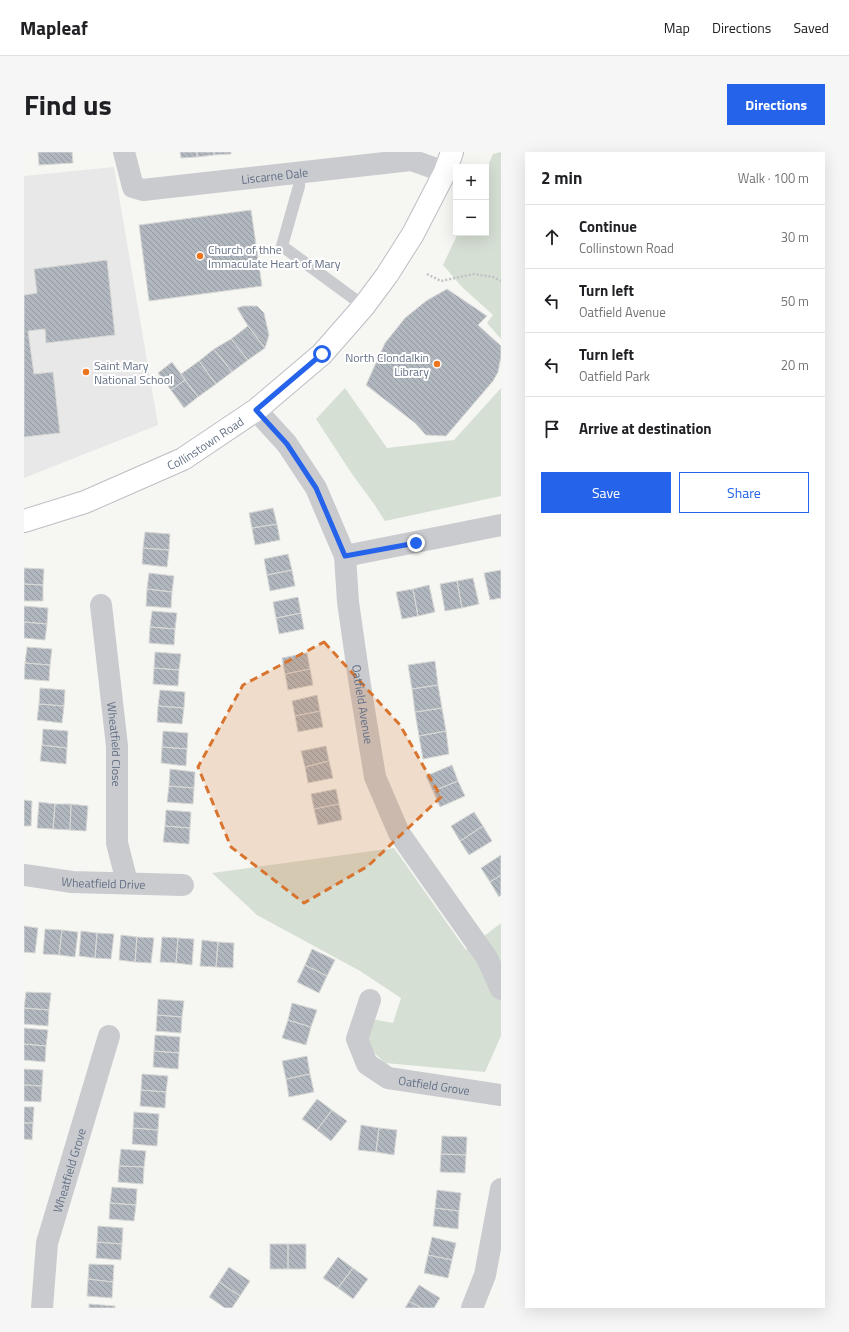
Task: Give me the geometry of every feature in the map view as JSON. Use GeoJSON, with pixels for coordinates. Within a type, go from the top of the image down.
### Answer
{"type":"FeatureCollection","features":[{"type":"Feature","properties":{"kind":"street","name":"Collinstown Road"},"geometry":{"type":"LineString","coordinates":[[24,521],[85,502],[183,459],[256,410],[322,354],[364,306],[387,275],[413,234],[445,172],[452,152]]}},
{"type":"Feature","properties":{"kind":"street","name":"Liscarne Dale"},"geometry":{"type":"LineString","coordinates":[[125,154],[133,187],[143,190],[411,160],[445,172]]}},
{"type":"Feature","properties":{"kind":"street","name":"Oatfield Avenue"},"geometry":{"type":"LineString","coordinates":[[256,410],[287,444],[316,488],[345,556],[349,610],[375,777],[399,833],[487,958],[501,988]]}},
{"type":"Feature","properties":{"kind":"street"},"geometry":{"type":"LineString","coordinates":[[345,556],[501,525]]}},
{"type":"Feature","properties":{"kind":"street","name":"Wheatfield Close"},"geometry":{"type":"LineString","coordinates":[[101,605],[117,746],[117,843],[127,882]]}},
{"type":"Feature","properties":{"kind":"street","name":"Wheatfield Drive"},"geometry":{"type":"LineString","coordinates":[[24,875],[72,882],[127,882],[183,885]]}},
{"type":"Feature","properties":{"kind":"street","name":"Oatfield Grove"},"geometry":{"type":"LineString","coordinates":[[370,1000],[357,1039],[367,1064],[388,1078],[501,1095]]}},
{"type":"Feature","properties":{"kind":"street","name":"Wheatfield Grove"},"geometry":{"type":"LineString","coordinates":[[42,1308],[47,1243],[109,1036]]}},
{"type":"Feature","properties":{"kind":"street"},"geometry":{"type":"LineString","coordinates":[[472,1308],[485,1275],[501,1189]]}},
{"type":"Feature","properties":{"kind":"lane"},"geometry":{"type":"LineString","coordinates":[[298,173],[299,186],[282,246],[364,306]]}},
{"type":"Feature","properties":{"kind":"path"},"geometry":{"type":"LineString","coordinates":[[427,274],[441,281],[474,274],[493,277],[501,281]]}},
{"type":"Feature","properties":{"kind":"highlighted area"},"geometry":{"type":"Polygon","coordinates":[[[324,642],[400,725],[441,797],[368,866],[304,903],[231,847],[198,767],[243,685],[324,642]]]}},
{"type":"Feature","properties":{"kind":"shaded area"},"geometry":{"type":"Polygon","coordinates":[[[501,152],[501,339],[487,323],[493,315],[462,287],[443,265],[457,236],[489,236],[489,164],[493,154],[501,152]]]}},
{"type":"Feature","properties":{"kind":"shaded area","name":"Saint Mary National School"},"geometry":{"type":"Polygon","coordinates":[[[114,167],[158,425],[24,478],[24,176],[114,167]]]}},
{"type":"Feature","properties":{"kind":"shaded area"},"geometry":{"type":"Polygon","coordinates":[[[345,388],[387,448],[454,440],[501,388],[501,496],[385,521],[316,419],[345,388]]]}},
{"type":"Feature","properties":{"kind":"shaded area"},"geometry":{"type":"Polygon","coordinates":[[[394,848],[466,950],[501,923],[501,1036],[485,1072],[385,1063],[367,1046],[372,1019],[393,1023],[401,998],[360,971],[257,915],[212,873],[394,848]]]}},
{"type":"Feature","properties":{"kind":"building"},"geometry":{"type":"Polygon","coordinates":[[[38,152],[72,152],[73,163],[39,165],[38,152]]]}},
{"type":"Feature","properties":{"kind":"building"},"geometry":{"type":"Polygon","coordinates":[[[180,152],[197,152],[197,157],[181,158],[180,152]]]}},
{"type":"Feature","properties":{"kind":"building"},"geometry":{"type":"Polygon","coordinates":[[[197,152],[214,152],[214,155],[197,157],[197,152]]]}},
{"type":"Feature","properties":{"kind":"building"},"geometry":{"type":"Polygon","coordinates":[[[214,152],[231,152],[231,154],[214,155],[214,152]]]}},
{"type":"Feature","properties":{"kind":"building","name":"Church of thhe Immaculate Heart of Mary"},"geometry":{"type":"Polygon","coordinates":[[[251,210],[262,286],[149,301],[139,225],[251,210]]]}},
{"type":"Feature","properties":{"kind":"building"},"geometry":{"type":"Polygon","coordinates":[[[107,260],[115,335],[46,343],[45,329],[28,331],[34,374],[53,372],[60,433],[24,437],[24,295],[37,293],[34,269],[107,260]]]}},
{"type":"Feature","properties":{"kind":"building","name":"North Clondalkin Library"},"geometry":{"type":"Polygon","coordinates":[[[447,289],[487,316],[478,325],[501,346],[501,357],[498,372],[493,381],[446,436],[426,435],[415,423],[366,385],[385,343],[405,318],[426,301],[447,289]]]}},
{"type":"Feature","properties":{"kind":"building"},"geometry":{"type":"Polygon","coordinates":[[[243,306],[257,306],[264,313],[269,335],[265,348],[248,326],[237,308],[243,306]]]}},
{"type":"Feature","properties":{"kind":"building"},"geometry":{"type":"Polygon","coordinates":[[[248,326],[265,348],[248,360],[231,339],[248,326]]]}},
{"type":"Feature","properties":{"kind":"building"},"geometry":{"type":"Polygon","coordinates":[[[231,339],[248,360],[232,372],[214,349],[231,339]]]}},
{"type":"Feature","properties":{"kind":"building"},"geometry":{"type":"Polygon","coordinates":[[[214,349],[232,372],[216,384],[199,361],[214,349]]]}},
{"type":"Feature","properties":{"kind":"building"},"geometry":{"type":"Polygon","coordinates":[[[199,361],[216,384],[198,397],[181,374],[199,361]]]}},
{"type":"Feature","properties":{"kind":"building"},"geometry":{"type":"Polygon","coordinates":[[[172,362],[185,380],[171,390],[158,373],[172,362]]]}},
{"type":"Feature","properties":{"kind":"building"},"geometry":{"type":"Polygon","coordinates":[[[185,380],[198,397],[184,408],[171,390],[185,380]]]}},
{"type":"Feature","properties":{"kind":"building"},"geometry":{"type":"Polygon","coordinates":[[[273,508],[277,524],[252,528],[249,513],[273,508]]]}},
{"type":"Feature","properties":{"kind":"building"},"geometry":{"type":"Polygon","coordinates":[[[277,524],[280,540],[255,545],[252,528],[277,524]]]}},
{"type":"Feature","properties":{"kind":"building"},"geometry":{"type":"Polygon","coordinates":[[[145,532],[170,534],[169,550],[143,548],[145,532]]]}},
{"type":"Feature","properties":{"kind":"building"},"geometry":{"type":"Polygon","coordinates":[[[143,548],[169,550],[167,567],[142,564],[143,548]]]}},
{"type":"Feature","properties":{"kind":"building"},"geometry":{"type":"Polygon","coordinates":[[[288,554],[292,570],[267,575],[264,559],[288,554]]]}},
{"type":"Feature","properties":{"kind":"building"},"geometry":{"type":"Polygon","coordinates":[[[24,568],[44,569],[43,585],[24,584],[24,568]]]}},
{"type":"Feature","properties":{"kind":"building"},"geometry":{"type":"Polygon","coordinates":[[[292,570],[295,586],[270,591],[267,575],[292,570]]]}},
{"type":"Feature","properties":{"kind":"building"},"geometry":{"type":"Polygon","coordinates":[[[501,570],[501,598],[490,600],[484,573],[501,570]]]}},
{"type":"Feature","properties":{"kind":"building"},"geometry":{"type":"Polygon","coordinates":[[[149,573],[174,576],[172,592],[147,589],[149,573]]]}},
{"type":"Feature","properties":{"kind":"building"},"geometry":{"type":"Polygon","coordinates":[[[473,578],[479,604],[462,608],[457,581],[473,578]]]}},
{"type":"Feature","properties":{"kind":"building"},"geometry":{"type":"Polygon","coordinates":[[[457,581],[462,608],[445,611],[440,584],[457,581]]]}},
{"type":"Feature","properties":{"kind":"building"},"geometry":{"type":"Polygon","coordinates":[[[24,584],[43,585],[43,601],[24,601],[24,584]]]}},
{"type":"Feature","properties":{"kind":"building"},"geometry":{"type":"Polygon","coordinates":[[[429,585],[435,612],[418,616],[413,589],[429,585]]]}},
{"type":"Feature","properties":{"kind":"building"},"geometry":{"type":"Polygon","coordinates":[[[147,589],[172,592],[171,608],[146,606],[147,589]]]}},
{"type":"Feature","properties":{"kind":"building"},"geometry":{"type":"Polygon","coordinates":[[[413,589],[418,616],[402,619],[396,592],[413,589]]]}},
{"type":"Feature","properties":{"kind":"building"},"geometry":{"type":"Polygon","coordinates":[[[298,597],[301,613],[276,618],[273,602],[298,597]]]}},
{"type":"Feature","properties":{"kind":"building"},"geometry":{"type":"Polygon","coordinates":[[[24,606],[48,608],[47,624],[24,622],[24,606]]]}},
{"type":"Feature","properties":{"kind":"building"},"geometry":{"type":"Polygon","coordinates":[[[152,611],[177,613],[175,629],[150,627],[152,611]]]}},
{"type":"Feature","properties":{"kind":"building"},"geometry":{"type":"Polygon","coordinates":[[[301,613],[304,629],[279,634],[276,618],[301,613]]]}},
{"type":"Feature","properties":{"kind":"building"},"geometry":{"type":"Polygon","coordinates":[[[24,622],[47,624],[45,640],[24,638],[24,622]]]}},
{"type":"Feature","properties":{"kind":"building"},"geometry":{"type":"Polygon","coordinates":[[[150,627],[175,629],[174,645],[149,643],[150,627]]]}},
{"type":"Feature","properties":{"kind":"building"},"geometry":{"type":"Polygon","coordinates":[[[27,647],[52,649],[50,665],[25,663],[27,647]]]}},
{"type":"Feature","properties":{"kind":"building"},"geometry":{"type":"Polygon","coordinates":[[[155,652],[181,654],[179,670],[154,668],[155,652]]]}},
{"type":"Feature","properties":{"kind":"building"},"geometry":{"type":"Polygon","coordinates":[[[307,653],[310,669],[285,674],[282,658],[307,653]]]}},
{"type":"Feature","properties":{"kind":"building"},"geometry":{"type":"Polygon","coordinates":[[[435,661],[438,685],[412,689],[408,665],[435,661]]]}},
{"type":"Feature","properties":{"kind":"building"},"geometry":{"type":"Polygon","coordinates":[[[25,663],[50,665],[49,681],[24,679],[25,663]]]}},
{"type":"Feature","properties":{"kind":"building"},"geometry":{"type":"Polygon","coordinates":[[[154,668],[179,670],[178,686],[153,684],[154,668]]]}},
{"type":"Feature","properties":{"kind":"building"},"geometry":{"type":"Polygon","coordinates":[[[310,669],[313,685],[288,690],[285,674],[310,669]]]}},
{"type":"Feature","properties":{"kind":"building"},"geometry":{"type":"Polygon","coordinates":[[[438,685],[442,708],[415,712],[412,689],[438,685]]]}},
{"type":"Feature","properties":{"kind":"building"},"geometry":{"type":"Polygon","coordinates":[[[40,688],[65,690],[64,706],[39,704],[40,688]]]}},
{"type":"Feature","properties":{"kind":"building"},"geometry":{"type":"Polygon","coordinates":[[[160,690],[185,692],[184,708],[158,706],[160,690]]]}},
{"type":"Feature","properties":{"kind":"building"},"geometry":{"type":"Polygon","coordinates":[[[317,695],[320,711],[295,716],[292,701],[317,695]]]}},
{"type":"Feature","properties":{"kind":"building"},"geometry":{"type":"Polygon","coordinates":[[[39,704],[64,706],[62,723],[37,720],[39,704]]]}},
{"type":"Feature","properties":{"kind":"building"},"geometry":{"type":"Polygon","coordinates":[[[158,706],[184,708],[182,724],[157,722],[158,706]]]}},
{"type":"Feature","properties":{"kind":"building"},"geometry":{"type":"Polygon","coordinates":[[[442,708],[446,731],[419,736],[415,712],[442,708]]]}},
{"type":"Feature","properties":{"kind":"building"},"geometry":{"type":"Polygon","coordinates":[[[320,711],[323,727],[298,732],[295,716],[320,711]]]}},
{"type":"Feature","properties":{"kind":"building"},"geometry":{"type":"Polygon","coordinates":[[[43,729],[68,731],[67,748],[42,745],[43,729]]]}},
{"type":"Feature","properties":{"kind":"building"},"geometry":{"type":"Polygon","coordinates":[[[163,731],[188,733],[187,749],[162,747],[163,731]]]}},
{"type":"Feature","properties":{"kind":"building"},"geometry":{"type":"Polygon","coordinates":[[[446,731],[449,754],[423,759],[419,736],[446,731]]]}},
{"type":"Feature","properties":{"kind":"building"},"geometry":{"type":"Polygon","coordinates":[[[42,745],[67,748],[66,764],[40,761],[42,745]]]}},
{"type":"Feature","properties":{"kind":"building"},"geometry":{"type":"Polygon","coordinates":[[[326,746],[329,761],[305,767],[301,751],[326,746]]]}},
{"type":"Feature","properties":{"kind":"building"},"geometry":{"type":"Polygon","coordinates":[[[162,747],[187,749],[186,766],[161,763],[162,747]]]}},
{"type":"Feature","properties":{"kind":"building"},"geometry":{"type":"Polygon","coordinates":[[[329,761],[333,778],[308,783],[305,767],[329,761]]]}},
{"type":"Feature","properties":{"kind":"building"},"geometry":{"type":"Polygon","coordinates":[[[452,765],[458,781],[433,791],[426,776],[452,765]]]}},
{"type":"Feature","properties":{"kind":"building"},"geometry":{"type":"Polygon","coordinates":[[[170,769],[195,772],[194,788],[169,786],[170,769]]]}},
{"type":"Feature","properties":{"kind":"building"},"geometry":{"type":"Polygon","coordinates":[[[458,781],[465,796],[440,807],[433,791],[458,781]]]}},
{"type":"Feature","properties":{"kind":"building"},"geometry":{"type":"Polygon","coordinates":[[[169,786],[194,788],[193,804],[167,802],[169,786]]]}},
{"type":"Feature","properties":{"kind":"building"},"geometry":{"type":"Polygon","coordinates":[[[336,789],[339,804],[314,809],[311,794],[336,789]]]}},
{"type":"Feature","properties":{"kind":"building"},"geometry":{"type":"Polygon","coordinates":[[[24,800],[32,801],[31,826],[24,826],[24,800]]]}},
{"type":"Feature","properties":{"kind":"building"},"geometry":{"type":"Polygon","coordinates":[[[39,802],[55,804],[53,829],[37,828],[39,802]]]}},
{"type":"Feature","properties":{"kind":"building"},"geometry":{"type":"Polygon","coordinates":[[[55,804],[71,804],[70,830],[53,829],[55,804]]]}},
{"type":"Feature","properties":{"kind":"building"},"geometry":{"type":"Polygon","coordinates":[[[71,804],[88,806],[86,831],[70,830],[71,804]]]}},
{"type":"Feature","properties":{"kind":"building"},"geometry":{"type":"Polygon","coordinates":[[[339,804],[342,820],[318,825],[314,809],[339,804]]]}},
{"type":"Feature","properties":{"kind":"building"},"geometry":{"type":"Polygon","coordinates":[[[166,810],[191,812],[190,828],[165,826],[166,810]]]}},
{"type":"Feature","properties":{"kind":"building"},"geometry":{"type":"Polygon","coordinates":[[[474,812],[483,826],[460,841],[451,826],[474,812]]]}},
{"type":"Feature","properties":{"kind":"building"},"geometry":{"type":"Polygon","coordinates":[[[165,826],[190,828],[189,844],[163,842],[165,826]]]}},
{"type":"Feature","properties":{"kind":"building"},"geometry":{"type":"Polygon","coordinates":[[[483,826],[492,841],[469,855],[460,841],[483,826]]]}},
{"type":"Feature","properties":{"kind":"building"},"geometry":{"type":"Polygon","coordinates":[[[501,855],[501,875],[490,882],[481,868],[501,855]]]}},
{"type":"Feature","properties":{"kind":"building"},"geometry":{"type":"Polygon","coordinates":[[[501,875],[501,895],[499,897],[490,882],[501,875]]]}},
{"type":"Feature","properties":{"kind":"building"},"geometry":{"type":"Polygon","coordinates":[[[24,926],[38,928],[35,953],[24,952],[24,926]]]}},
{"type":"Feature","properties":{"kind":"building"},"geometry":{"type":"Polygon","coordinates":[[[45,929],[62,930],[59,955],[43,954],[45,929]]]}},
{"type":"Feature","properties":{"kind":"building"},"geometry":{"type":"Polygon","coordinates":[[[62,930],[78,932],[75,957],[59,955],[62,930]]]}},
{"type":"Feature","properties":{"kind":"building"},"geometry":{"type":"Polygon","coordinates":[[[81,931],[97,933],[95,958],[79,956],[81,931]]]}},
{"type":"Feature","properties":{"kind":"building"},"geometry":{"type":"Polygon","coordinates":[[[97,933],[114,934],[111,959],[95,958],[97,933]]]}},
{"type":"Feature","properties":{"kind":"building"},"geometry":{"type":"Polygon","coordinates":[[[121,935],[137,937],[135,962],[119,960],[121,935]]]}},
{"type":"Feature","properties":{"kind":"building"},"geometry":{"type":"Polygon","coordinates":[[[137,937],[154,938],[151,963],[135,962],[137,937]]]}},
{"type":"Feature","properties":{"kind":"building"},"geometry":{"type":"Polygon","coordinates":[[[162,937],[178,938],[176,963],[160,962],[162,937]]]}},
{"type":"Feature","properties":{"kind":"building"},"geometry":{"type":"Polygon","coordinates":[[[178,938],[194,939],[192,965],[176,963],[178,938]]]}},
{"type":"Feature","properties":{"kind":"building"},"geometry":{"type":"Polygon","coordinates":[[[202,940],[218,942],[216,967],[200,966],[202,940]]]}},
{"type":"Feature","properties":{"kind":"building"},"geometry":{"type":"Polygon","coordinates":[[[218,942],[234,943],[233,968],[216,967],[218,942]]]}},
{"type":"Feature","properties":{"kind":"building"},"geometry":{"type":"Polygon","coordinates":[[[312,949],[335,960],[327,976],[305,965],[312,949]]]}},
{"type":"Feature","properties":{"kind":"building"},"geometry":{"type":"Polygon","coordinates":[[[305,965],[327,976],[319,993],[297,982],[305,965]]]}},
{"type":"Feature","properties":{"kind":"building"},"geometry":{"type":"Polygon","coordinates":[[[26,992],[51,993],[49,1010],[24,1008],[26,992]]]}},
{"type":"Feature","properties":{"kind":"building"},"geometry":{"type":"Polygon","coordinates":[[[158,999],[184,1001],[182,1017],[157,1015],[158,999]]]}},
{"type":"Feature","properties":{"kind":"building"},"geometry":{"type":"Polygon","coordinates":[[[292,1003],[317,1010],[311,1027],[288,1020],[292,1003]]]}},
{"type":"Feature","properties":{"kind":"building"},"geometry":{"type":"Polygon","coordinates":[[[24,1008],[49,1010],[48,1026],[24,1024],[24,1008]]]}},
{"type":"Feature","properties":{"kind":"building"},"geometry":{"type":"Polygon","coordinates":[[[157,1015],[182,1017],[181,1033],[156,1031],[157,1015]]]}},
{"type":"Feature","properties":{"kind":"building"},"geometry":{"type":"Polygon","coordinates":[[[288,1020],[311,1027],[306,1045],[282,1038],[288,1020]]]}},
{"type":"Feature","properties":{"kind":"building"},"geometry":{"type":"Polygon","coordinates":[[[24,1028],[48,1030],[46,1046],[24,1044],[24,1028]]]}},
{"type":"Feature","properties":{"kind":"building"},"geometry":{"type":"Polygon","coordinates":[[[155,1035],[180,1037],[179,1053],[154,1051],[155,1035]]]}},
{"type":"Feature","properties":{"kind":"building"},"geometry":{"type":"Polygon","coordinates":[[[24,1044],[46,1046],[45,1062],[24,1060],[24,1044]]]}},
{"type":"Feature","properties":{"kind":"building"},"geometry":{"type":"Polygon","coordinates":[[[154,1051],[179,1053],[178,1069],[153,1067],[154,1051]]]}},
{"type":"Feature","properties":{"kind":"building"},"geometry":{"type":"Polygon","coordinates":[[[307,1056],[310,1074],[286,1079],[282,1061],[307,1056]]]}},
{"type":"Feature","properties":{"kind":"building"},"geometry":{"type":"Polygon","coordinates":[[[24,1069],[43,1070],[42,1086],[24,1085],[24,1069]]]}},
{"type":"Feature","properties":{"kind":"building"},"geometry":{"type":"Polygon","coordinates":[[[142,1074],[168,1076],[166,1092],[141,1090],[142,1074]]]}},
{"type":"Feature","properties":{"kind":"building"},"geometry":{"type":"Polygon","coordinates":[[[310,1074],[314,1092],[289,1097],[286,1079],[310,1074]]]}},
{"type":"Feature","properties":{"kind":"building"},"geometry":{"type":"Polygon","coordinates":[[[24,1085],[42,1086],[41,1102],[24,1101],[24,1085]]]}},
{"type":"Feature","properties":{"kind":"building"},"geometry":{"type":"Polygon","coordinates":[[[141,1090],[166,1092],[165,1108],[140,1106],[141,1090]]]}},
{"type":"Feature","properties":{"kind":"building"},"geometry":{"type":"Polygon","coordinates":[[[317,1099],[332,1110],[317,1130],[302,1119],[317,1099]]]}},
{"type":"Feature","properties":{"kind":"building"},"geometry":{"type":"Polygon","coordinates":[[[24,1107],[34,1107],[33,1123],[24,1123],[24,1107]]]}},
{"type":"Feature","properties":{"kind":"building"},"geometry":{"type":"Polygon","coordinates":[[[332,1110],[347,1121],[331,1141],[317,1130],[332,1110]]]}},
{"type":"Feature","properties":{"kind":"building"},"geometry":{"type":"Polygon","coordinates":[[[134,1112],[159,1114],[158,1130],[133,1128],[134,1112]]]}},
{"type":"Feature","properties":{"kind":"building"},"geometry":{"type":"Polygon","coordinates":[[[24,1123],[33,1123],[32,1140],[24,1139],[24,1123]]]}},
{"type":"Feature","properties":{"kind":"building"},"geometry":{"type":"Polygon","coordinates":[[[361,1125],[379,1128],[376,1152],[358,1150],[361,1125]]]}},
{"type":"Feature","properties":{"kind":"building"},"geometry":{"type":"Polygon","coordinates":[[[133,1128],[158,1130],[157,1146],[132,1144],[133,1128]]]}},
{"type":"Feature","properties":{"kind":"building"},"geometry":{"type":"Polygon","coordinates":[[[379,1128],[397,1130],[394,1155],[376,1152],[379,1128]]]}},
{"type":"Feature","properties":{"kind":"building"},"geometry":{"type":"Polygon","coordinates":[[[442,1136],[467,1137],[466,1155],[441,1154],[442,1136]]]}},
{"type":"Feature","properties":{"kind":"building"},"geometry":{"type":"Polygon","coordinates":[[[121,1149],[146,1151],[144,1167],[119,1166],[121,1149]]]}},
{"type":"Feature","properties":{"kind":"building"},"geometry":{"type":"Polygon","coordinates":[[[441,1154],[466,1155],[465,1173],[440,1172],[441,1154]]]}},
{"type":"Feature","properties":{"kind":"building"},"geometry":{"type":"Polygon","coordinates":[[[119,1166],[144,1167],[143,1184],[118,1182],[119,1166]]]}},
{"type":"Feature","properties":{"kind":"building"},"geometry":{"type":"Polygon","coordinates":[[[112,1187],[137,1189],[136,1205],[110,1203],[112,1187]]]}},
{"type":"Feature","properties":{"kind":"building"},"geometry":{"type":"Polygon","coordinates":[[[437,1190],[461,1193],[459,1211],[435,1208],[437,1190]]]}},
{"type":"Feature","properties":{"kind":"building"},"geometry":{"type":"Polygon","coordinates":[[[110,1203],[136,1205],[134,1221],[109,1219],[110,1203]]]}},
{"type":"Feature","properties":{"kind":"building"},"geometry":{"type":"Polygon","coordinates":[[[435,1208],[459,1211],[458,1229],[433,1226],[435,1208]]]}},
{"type":"Feature","properties":{"kind":"building"},"geometry":{"type":"Polygon","coordinates":[[[98,1226],[123,1228],[122,1244],[97,1242],[98,1226]]]}},
{"type":"Feature","properties":{"kind":"building"},"geometry":{"type":"Polygon","coordinates":[[[432,1237],[456,1243],[452,1260],[428,1255],[432,1237]]]}},
{"type":"Feature","properties":{"kind":"building"},"geometry":{"type":"Polygon","coordinates":[[[97,1242],[122,1244],[121,1260],[96,1258],[97,1242]]]}},
{"type":"Feature","properties":{"kind":"building"},"geometry":{"type":"Polygon","coordinates":[[[270,1244],[288,1244],[288,1269],[270,1269],[270,1244]]]}},
{"type":"Feature","properties":{"kind":"building"},"geometry":{"type":"Polygon","coordinates":[[[288,1244],[306,1244],[306,1269],[288,1269],[288,1244]]]}},
{"type":"Feature","properties":{"kind":"building"},"geometry":{"type":"Polygon","coordinates":[[[428,1255],[452,1260],[448,1278],[424,1273],[428,1255]]]}},
{"type":"Feature","properties":{"kind":"building"},"geometry":{"type":"Polygon","coordinates":[[[338,1257],[353,1268],[338,1288],[323,1278],[338,1257]]]}},
{"type":"Feature","properties":{"kind":"building"},"geometry":{"type":"Polygon","coordinates":[[[89,1264],[114,1265],[113,1282],[88,1279],[89,1264]]]}},
{"type":"Feature","properties":{"kind":"building"},"geometry":{"type":"Polygon","coordinates":[[[229,1267],[250,1281],[240,1296],[219,1282],[229,1267]]]}},
{"type":"Feature","properties":{"kind":"building"},"geometry":{"type":"Polygon","coordinates":[[[353,1268],[368,1279],[353,1299],[338,1288],[353,1268]]]}},
{"type":"Feature","properties":{"kind":"building"},"geometry":{"type":"Polygon","coordinates":[[[88,1279],[113,1282],[112,1298],[87,1296],[88,1279]]]}},
{"type":"Feature","properties":{"kind":"building"},"geometry":{"type":"Polygon","coordinates":[[[219,1282],[240,1296],[232,1308],[225,1308],[209,1297],[219,1282]]]}},
{"type":"Feature","properties":{"kind":"building"},"geometry":{"type":"Polygon","coordinates":[[[419,1285],[440,1298],[434,1308],[421,1308],[409,1301],[419,1285]]]}},
{"type":"Feature","properties":{"kind":"building"},"geometry":{"type":"Polygon","coordinates":[[[409,1301],[421,1308],[405,1308],[409,1301]]]}},
{"type":"Feature","properties":{"kind":"building"},"geometry":{"type":"Polygon","coordinates":[[[89,1304],[115,1306],[115,1308],[89,1308],[89,1304]]]}},
{"type":"Feature","properties":{"kind":"place","name":"Church of thhe Immaculate Heart of Mary"},"geometry":{"type":"Point","coordinates":[200,256]}},
{"type":"Feature","properties":{"kind":"place","name":"North Clondalkin Library"},"geometry":{"type":"Point","coordinates":[437,364]}},
{"type":"Feature","properties":{"kind":"place","name":"Saint Mary National School"},"geometry":{"type":"Point","coordinates":[86,372]}},
{"type":"Feature","properties":{"kind":"route"},"geometry":{"type":"LineString","coordinates":[[322,354],[256,410],[287,444],[316,488],[345,556],[416,543]]}}]}
